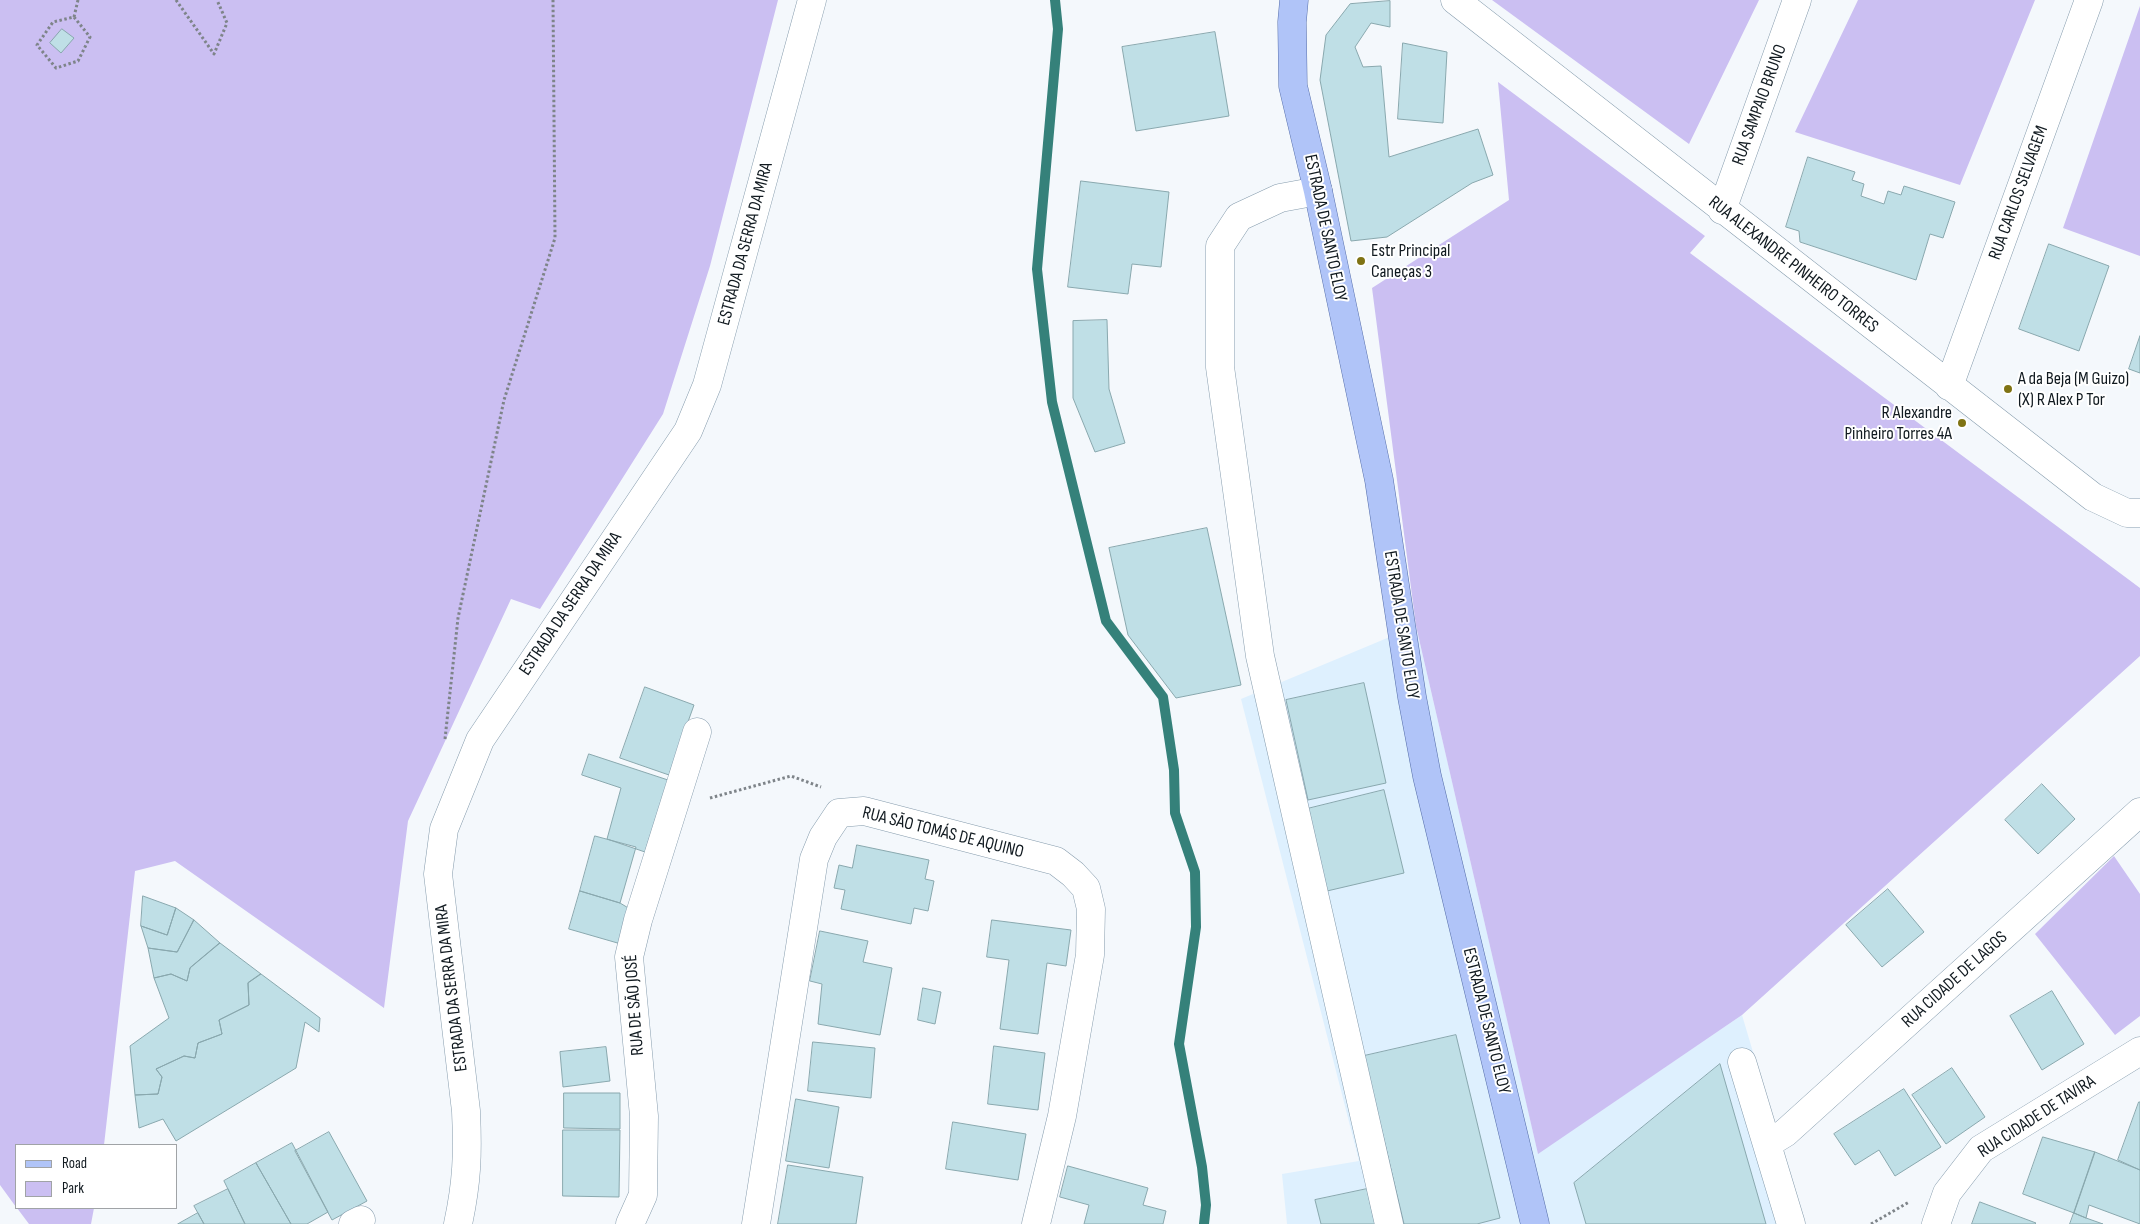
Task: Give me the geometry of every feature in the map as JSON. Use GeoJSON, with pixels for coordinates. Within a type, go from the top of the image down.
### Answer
{"type":"FeatureCollection","features":[{"type":"Feature","properties":{"kind":"main road","name":"ESTRADA DE SANTO ELOY"},"geometry":{"type":"LineString","coordinates":[[1310,0],[1293,11],[1292,86],[1318,191],[1379,480],[1412,697],[1427,776],[1535,1224]]}},
{"type":"Feature","properties":{"kind":"street","name":"ESTRADA DA SERRA DA MIRA"},"geometry":{"type":"LineString","coordinates":[[458,1224],[466,1187],[468,1148],[466,1111],[438,874],[444,829],[480,740],[688,431],[707,385],[812,0]]}},
{"type":"Feature","properties":{"kind":"street","name":"RUA ALEXANDRE PINHEIRO TORRES"},"geometry":{"type":"LineString","coordinates":[[1455,0],[1722,210],[2093,497],[2127,513],[2140,513]]}},
{"type":"Feature","properties":{"kind":"street","name":"RUA SAMPAIO BRUNO"},"geometry":{"type":"LineString","coordinates":[[1722,210],[1797,0]]}},
{"type":"Feature","properties":{"kind":"street","name":"RUA CARLOS SELVAGEM"},"geometry":{"type":"LineString","coordinates":[[1950,386],[2089,0]]}},
{"type":"Feature","properties":{"kind":"street"},"geometry":{"type":"LineString","coordinates":[[1318,191],[1280,198],[1239,217],[1220,246],[1220,367],[1260,656],[1389,1224]]}},
{"type":"Feature","properties":{"kind":"street","name":"RUA DE SÃO JOSÉ"},"geometry":{"type":"LineString","coordinates":[[630,1224],[643,1195],[644,1116],[629,957],[638,920],[697,732]]}},
{"type":"Feature","properties":{"kind":"street","name":"RUA SÃO TOMÁS DE AQUINO"},"geometry":{"type":"LineString","coordinates":[[756,1224],[814,859],[823,837],[839,813],[864,811],[1056,861],[1073,874],[1086,888],[1091,909],[1090,955],[1062,1116],[1036,1224]]}},
{"type":"Feature","properties":{"kind":"street","name":"RUA CIDADE DE LAGOS"},"geometry":{"type":"LineString","coordinates":[[1767,1144],[1785,1133],[2140,812]]}},
{"type":"Feature","properties":{"kind":"street","name":"RUA CIDADE DE TAVIRA"},"geometry":{"type":"LineString","coordinates":[[1936,1224],[1947,1193],[1981,1149],[2140,1051]]}},
{"type":"Feature","properties":{"kind":"street"},"geometry":{"type":"LineString","coordinates":[[1742,1062],[1791,1224]]}},
{"type":"Feature","properties":{"kind":"path"},"geometry":{"type":"LineString","coordinates":[[74,17],[78,0]]}},
{"type":"Feature","properties":{"kind":"path"},"geometry":{"type":"LineString","coordinates":[[176,0],[214,54],[227,23],[217,0]]}},
{"type":"Feature","properties":{"kind":"path"},"geometry":{"type":"LineString","coordinates":[[444,743],[458,618],[504,400],[555,238],[553,0]]}},
{"type":"Feature","properties":{"kind":"path"},"geometry":{"type":"LineString","coordinates":[[74,17],[90,37],[78,60],[56,68],[37,45],[53,22],[74,17]]}},
{"type":"Feature","properties":{"kind":"path"},"geometry":{"type":"LineString","coordinates":[[673,808],[791,776],[824,789],[839,813]]}},
{"type":"Feature","properties":{"kind":"shaded area"},"geometry":{"type":"Polygon","coordinates":[[[1416,626],[1538,1153],[1742,1015],[1804,1224],[1287,1224],[1282,1174],[1359,1161],[1241,699],[1416,626]]]}},
{"type":"Feature","properties":{"kind":"green space"},"geometry":{"type":"Polygon","coordinates":[[[0,0],[778,0],[710,266],[663,414],[540,609],[511,599],[408,821],[384,1008],[175,861],[135,871],[104,1144],[15,1144],[15,1206],[0,1185],[0,0]]]}},
{"type":"Feature","properties":{"kind":"green space"},"geometry":{"type":"Polygon","coordinates":[[[1492,0],[1759,0],[1689,144],[1492,0]]]}},
{"type":"Feature","properties":{"kind":"green space"},"geometry":{"type":"Polygon","coordinates":[[[1858,0],[2035,0],[1960,185],[1795,132],[1858,0]]]}},
{"type":"Feature","properties":{"kind":"green space"},"geometry":{"type":"Polygon","coordinates":[[[2140,6],[2140,256],[2063,228],[2140,6]]]}},
{"type":"Feature","properties":{"kind":"green space"},"geometry":{"type":"Polygon","coordinates":[[[1498,82],[1705,236],[1690,253],[2140,588],[2140,656],[1742,1015],[1538,1154],[1416,626],[1372,288],[1509,200],[1498,82]]]}},
{"type":"Feature","properties":{"kind":"green space"},"geometry":{"type":"Polygon","coordinates":[[[2114,856],[2140,894],[2140,1016],[2115,1035],[2035,934],[2114,856]]]}},
{"type":"Feature","properties":{"kind":"green space"},"geometry":{"type":"Polygon","coordinates":[[[18,1209],[94,1209],[91,1224],[29,1224],[18,1209]]]}},
{"type":"Feature","properties":{"kind":"building"},"geometry":{"type":"Polygon","coordinates":[[[1390,1],[1390,27],[1371,23],[1355,47],[1363,67],[1381,66],[1389,157],[1478,129],[1493,175],[1472,183],[1387,237],[1351,241],[1320,80],[1326,35],[1350,4],[1390,1]]]}},
{"type":"Feature","properties":{"kind":"building"},"geometry":{"type":"Polygon","coordinates":[[[62,29],[74,38],[61,53],[50,43],[62,29]]]}},
{"type":"Feature","properties":{"kind":"building"},"geometry":{"type":"Polygon","coordinates":[[[1215,32],[1229,116],[1136,131],[1122,47],[1215,32]]]}},
{"type":"Feature","properties":{"kind":"building"},"geometry":{"type":"Polygon","coordinates":[[[1403,43],[1447,52],[1443,123],[1398,119],[1403,43]]]}},
{"type":"Feature","properties":{"kind":"building"},"geometry":{"type":"Polygon","coordinates":[[[1808,157],[1855,172],[1852,180],[1864,184],[1861,196],[1884,204],[1888,191],[1901,195],[1904,186],[1955,202],[1943,238],[1930,234],[1916,280],[1800,242],[1799,231],[1786,227],[1808,157]]]}},
{"type":"Feature","properties":{"kind":"building"},"geometry":{"type":"Polygon","coordinates":[[[1081,181],[1169,192],[1161,267],[1132,264],[1128,294],[1068,287],[1081,181]]]}},
{"type":"Feature","properties":{"kind":"building"},"geometry":{"type":"Polygon","coordinates":[[[2049,244],[2109,266],[2079,351],[2019,329],[2049,244]]]}},
{"type":"Feature","properties":{"kind":"building"},"geometry":{"type":"Polygon","coordinates":[[[1107,320],[1109,389],[1125,443],[1095,452],[1073,398],[1073,321],[1107,320]]]}},
{"type":"Feature","properties":{"kind":"building"},"geometry":{"type":"Polygon","coordinates":[[[2140,336],[2140,373],[2129,369],[2140,336]]]}},
{"type":"Feature","properties":{"kind":"building"},"geometry":{"type":"Polygon","coordinates":[[[1207,528],[1241,685],[1176,698],[1128,635],[1109,548],[1207,528]]]}},
{"type":"Feature","properties":{"kind":"building"},"geometry":{"type":"Polygon","coordinates":[[[1364,683],[1386,783],[1308,800],[1286,700],[1364,683]]]}},
{"type":"Feature","properties":{"kind":"building"},"geometry":{"type":"Polygon","coordinates":[[[645,687],[694,705],[669,775],[620,758],[645,687]]]}},
{"type":"Feature","properties":{"kind":"building"},"geometry":{"type":"Polygon","coordinates":[[[589,754],[668,780],[645,852],[607,839],[621,788],[582,775],[589,754]]]}},
{"type":"Feature","properties":{"kind":"building"},"geometry":{"type":"Polygon","coordinates":[[[2042,784],[2075,819],[2038,854],[2005,820],[2042,784]]]}},
{"type":"Feature","properties":{"kind":"building"},"geometry":{"type":"Polygon","coordinates":[[[1384,790],[1404,873],[1327,891],[1307,809],[1384,790]]]}},
{"type":"Feature","properties":{"kind":"building"},"geometry":{"type":"Polygon","coordinates":[[[595,836],[636,847],[620,903],[580,891],[595,836]]]}},
{"type":"Feature","properties":{"kind":"building"},"geometry":{"type":"Polygon","coordinates":[[[857,845],[929,860],[925,879],[934,881],[928,911],[914,908],[911,924],[841,909],[845,890],[834,888],[839,865],[852,868],[857,845]]]}},
{"type":"Feature","properties":{"kind":"building"},"geometry":{"type":"Polygon","coordinates":[[[1888,889],[1924,932],[1882,967],[1846,925],[1888,889]]]}},
{"type":"Feature","properties":{"kind":"building"},"geometry":{"type":"Polygon","coordinates":[[[580,891],[620,903],[630,909],[621,944],[569,929],[580,891]]]}},
{"type":"Feature","properties":{"kind":"building"},"geometry":{"type":"Polygon","coordinates":[[[143,896],[176,908],[167,935],[141,926],[143,896]]]}},
{"type":"Feature","properties":{"kind":"building"},"geometry":{"type":"Polygon","coordinates":[[[176,908],[194,920],[177,952],[148,948],[141,926],[167,935],[176,908]]]}},
{"type":"Feature","properties":{"kind":"building"},"geometry":{"type":"Polygon","coordinates":[[[194,920],[220,943],[190,968],[187,981],[171,974],[154,978],[148,948],[177,952],[194,920]]]}},
{"type":"Feature","properties":{"kind":"building"},"geometry":{"type":"Polygon","coordinates":[[[992,920],[1071,930],[1066,966],[1047,963],[1038,1034],[1000,1029],[1009,960],[987,957],[992,920]]]}},
{"type":"Feature","properties":{"kind":"building"},"geometry":{"type":"Polygon","coordinates":[[[820,931],[868,941],[863,962],[892,968],[880,1035],[818,1024],[822,984],[810,981],[820,931]]]}},
{"type":"Feature","properties":{"kind":"building"},"geometry":{"type":"Polygon","coordinates":[[[220,943],[261,974],[248,983],[249,1005],[219,1020],[222,1034],[198,1043],[195,1058],[184,1056],[156,1069],[162,1077],[158,1094],[135,1095],[130,1046],[169,1018],[154,978],[171,974],[187,981],[190,968],[220,943]]]}},
{"type":"Feature","properties":{"kind":"building"},"geometry":{"type":"Polygon","coordinates":[[[261,974],[320,1018],[319,1032],[305,1022],[296,1068],[176,1141],[163,1119],[139,1128],[135,1095],[158,1094],[162,1077],[156,1069],[184,1056],[195,1058],[198,1043],[222,1034],[219,1020],[249,1005],[248,983],[261,974]]]}},
{"type":"Feature","properties":{"kind":"building"},"geometry":{"type":"Polygon","coordinates":[[[923,988],[941,992],[935,1024],[918,1020],[923,988]]]}},
{"type":"Feature","properties":{"kind":"building"},"geometry":{"type":"Polygon","coordinates":[[[2052,991],[2084,1044],[2042,1070],[2010,1016],[2052,991]]]}},
{"type":"Feature","properties":{"kind":"building"},"geometry":{"type":"Polygon","coordinates":[[[1456,1035],[1500,1218],[1477,1224],[1404,1224],[1364,1056],[1456,1035]]]}},
{"type":"Feature","properties":{"kind":"building"},"geometry":{"type":"Polygon","coordinates":[[[813,1042],[875,1048],[871,1098],[808,1091],[813,1042]]]}},
{"type":"Feature","properties":{"kind":"building"},"geometry":{"type":"Polygon","coordinates":[[[994,1046],[1045,1053],[1038,1110],[988,1104],[994,1046]]]}},
{"type":"Feature","properties":{"kind":"building"},"geometry":{"type":"Polygon","coordinates":[[[606,1047],[610,1081],[563,1087],[560,1052],[606,1047]]]}},
{"type":"Feature","properties":{"kind":"building"},"geometry":{"type":"Polygon","coordinates":[[[1720,1064],[1766,1224],[1586,1224],[1574,1183],[1720,1064]]]}},
{"type":"Feature","properties":{"kind":"building"},"geometry":{"type":"Polygon","coordinates":[[[1952,1068],[1985,1117],[1946,1144],[1912,1095],[1952,1068]]]}},
{"type":"Feature","properties":{"kind":"building"},"geometry":{"type":"Polygon","coordinates":[[[1904,1089],[1941,1147],[1895,1176],[1879,1150],[1855,1165],[1834,1134],[1904,1089]]]}},
{"type":"Feature","properties":{"kind":"building"},"geometry":{"type":"Polygon","coordinates":[[[564,1093],[620,1093],[620,1129],[564,1128],[564,1093]]]}},
{"type":"Feature","properties":{"kind":"building"},"geometry":{"type":"Polygon","coordinates":[[[796,1099],[839,1107],[829,1168],[786,1161],[796,1099]]]}},
{"type":"Feature","properties":{"kind":"building"},"geometry":{"type":"Polygon","coordinates":[[[2140,1102],[2140,1170],[2118,1160],[2140,1102]]]}},
{"type":"Feature","properties":{"kind":"building"},"geometry":{"type":"Polygon","coordinates":[[[953,1122],[1026,1134],[1018,1180],[946,1169],[953,1122]]]}},
{"type":"Feature","properties":{"kind":"building"},"geometry":{"type":"Polygon","coordinates":[[[563,1130],[620,1130],[619,1197],[563,1196],[563,1130]]]}},
{"type":"Feature","properties":{"kind":"building"},"geometry":{"type":"Polygon","coordinates":[[[329,1132],[367,1201],[332,1220],[295,1151],[329,1132]]]}},
{"type":"Feature","properties":{"kind":"building"},"geometry":{"type":"Polygon","coordinates":[[[2043,1137],[2095,1152],[2074,1213],[2023,1194],[2043,1137]]]}},
{"type":"Feature","properties":{"kind":"building"},"geometry":{"type":"Polygon","coordinates":[[[292,1143],[328,1212],[307,1224],[291,1224],[256,1163],[292,1143]]]}},
{"type":"Feature","properties":{"kind":"building"},"geometry":{"type":"Polygon","coordinates":[[[2095,1152],[2140,1170],[2140,1224],[2089,1205],[2086,1218],[2074,1213],[2095,1152]]]}},
{"type":"Feature","properties":{"kind":"building"},"geometry":{"type":"Polygon","coordinates":[[[256,1163],[291,1224],[245,1224],[224,1181],[256,1163]]]}},
{"type":"Feature","properties":{"kind":"building"},"geometry":{"type":"Polygon","coordinates":[[[788,1165],[863,1177],[856,1224],[778,1224],[788,1165]]]}},
{"type":"Feature","properties":{"kind":"building"},"geometry":{"type":"Polygon","coordinates":[[[1068,1166],[1148,1188],[1143,1205],[1166,1211],[1163,1224],[1084,1224],[1089,1205],[1060,1197],[1068,1166]]]}},
{"type":"Feature","properties":{"kind":"building"},"geometry":{"type":"Polygon","coordinates":[[[228,1189],[245,1224],[204,1224],[194,1206],[228,1189]]]}},
{"type":"Feature","properties":{"kind":"building"},"geometry":{"type":"Polygon","coordinates":[[[1367,1189],[1375,1224],[1321,1224],[1315,1200],[1367,1189]]]}},
{"type":"Feature","properties":{"kind":"building"},"geometry":{"type":"Polygon","coordinates":[[[1980,1202],[2036,1223],[1972,1224],[1980,1202]]]}},
{"type":"Feature","properties":{"kind":"building"},"geometry":{"type":"Polygon","coordinates":[[[198,1213],[204,1224],[178,1224],[198,1213]]]}},
{"type":"Feature","properties":{"kind":"building"},"geometry":{"type":"Polygon","coordinates":[[[2074,1213],[2086,1218],[2103,1224],[2070,1224],[2074,1213]]]}},
{"type":"Feature","properties":{"kind":"waterway"},"geometry":{"type":"LineString","coordinates":[[1055,0],[1058,29],[1037,269],[1052,402],[1106,621],[1163,697],[1174,770],[1175,813],[1195,872],[1196,927],[1179,1044],[1202,1167],[1206,1205],[1204,1224]]}},
{"type":"Feature","properties":{"kind":"place","name":"Estr Principal Caneças 3"},"geometry":{"type":"Point","coordinates":[1361,261]}},
{"type":"Feature","properties":{"kind":"place","name":"A da Beja (M Guizo) (X) R Alex P Tor"},"geometry":{"type":"Point","coordinates":[2008,389]}},
{"type":"Feature","properties":{"kind":"place","name":"R Alexandre Pinheiro Torres 4A"},"geometry":{"type":"Point","coordinates":[1962,423]}}]}
